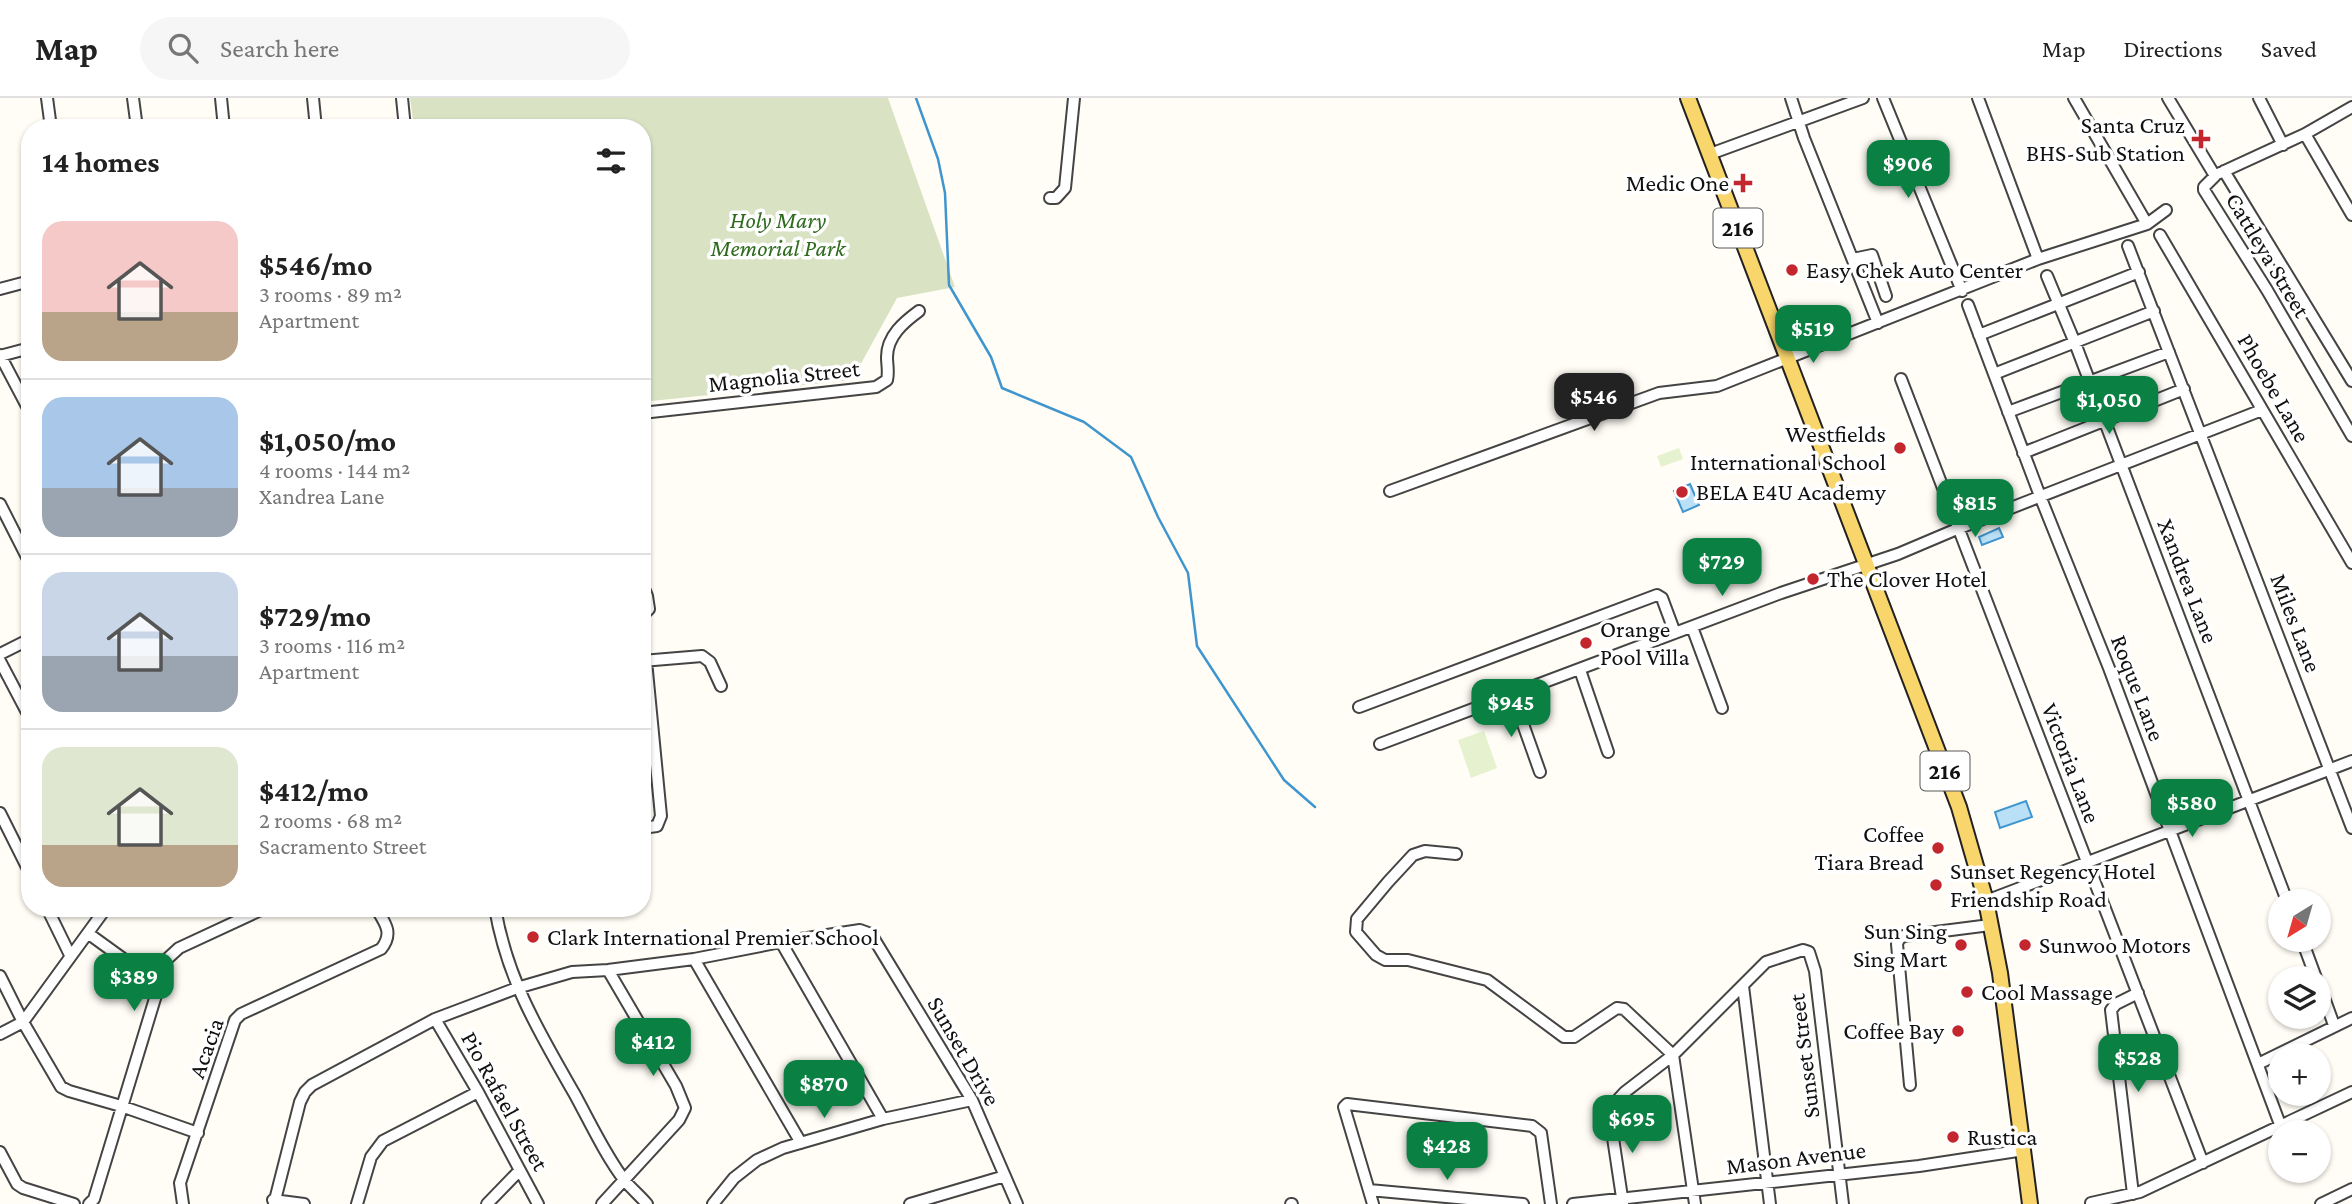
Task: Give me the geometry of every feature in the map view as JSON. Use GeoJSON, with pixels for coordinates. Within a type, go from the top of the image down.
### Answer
{"type":"FeatureCollection","features":[{"type":"Feature","properties":{"kind":"main road","name":"216"},"geometry":{"type":"LineString","coordinates":[[1688,98],[1959,807],[1986,901],[2000,973],[2030,1204]]}},
{"type":"Feature","properties":{"kind":"street"},"geometry":{"type":"LineString","coordinates":[[47,98],[50,119]]}},
{"type":"Feature","properties":{"kind":"street"},"geometry":{"type":"LineString","coordinates":[[133,98],[136,119]]}},
{"type":"Feature","properties":{"kind":"street"},"geometry":{"type":"LineString","coordinates":[[220,98],[223,119]]}},
{"type":"Feature","properties":{"kind":"street"},"geometry":{"type":"LineString","coordinates":[[313,98],[315,119]]}},
{"type":"Feature","properties":{"kind":"street"},"geometry":{"type":"LineString","coordinates":[[402,98],[404,119]]}},
{"type":"Feature","properties":{"kind":"street"},"geometry":{"type":"LineString","coordinates":[[1049,198],[1056,198],[1065,188],[1074,98]]}},
{"type":"Feature","properties":{"kind":"street"},"geometry":{"type":"LineString","coordinates":[[1791,98],[1804,138],[1878,323]]}},
{"type":"Feature","properties":{"kind":"street"},"geometry":{"type":"LineString","coordinates":[[1710,154],[1863,98]]}},
{"type":"Feature","properties":{"kind":"street"},"geometry":{"type":"LineString","coordinates":[[1883,98],[1962,290]]}},
{"type":"Feature","properties":{"kind":"street"},"geometry":{"type":"LineString","coordinates":[[1978,98],[2038,259]]}},
{"type":"Feature","properties":{"kind":"street"},"geometry":{"type":"LineString","coordinates":[[2074,98],[2147,224]]}},
{"type":"Feature","properties":{"kind":"street","name":"Cattleya Street"},"geometry":{"type":"LineString","coordinates":[[2168,98],[2220,174],[2204,187],[2204,190],[2267,290],[2352,436]]}},
{"type":"Feature","properties":{"kind":"street"},"geometry":{"type":"LineString","coordinates":[[2259,98],[2283,145]]}},
{"type":"Feature","properties":{"kind":"street"},"geometry":{"type":"LineString","coordinates":[[2352,107],[2305,134],[2220,174],[2352,380]]}},
{"type":"Feature","properties":{"kind":"street"},"geometry":{"type":"LineString","coordinates":[[2305,134],[2352,215]]}},
{"type":"Feature","properties":{"kind":"street"},"geometry":{"type":"LineString","coordinates":[[1390,491],[1659,394],[1709,388],[2038,259],[2147,224],[2165,210]]}},
{"type":"Feature","properties":{"kind":"street","name":"Phoebe Lane"},"geometry":{"type":"LineString","coordinates":[[2160,235],[2352,563]]}},
{"type":"Feature","properties":{"kind":"street","name":"Miles Lane"},"geometry":{"type":"LineString","coordinates":[[2128,246],[2352,828]]}},
{"type":"Feature","properties":{"kind":"street"},"geometry":{"type":"LineString","coordinates":[[1853,259],[1872,255],[1896,316]]}},
{"type":"Feature","properties":{"kind":"street"},"geometry":{"type":"LineString","coordinates":[[1979,335],[2139,272]]}},
{"type":"Feature","properties":{"kind":"street","name":"Xandrea Lane"},"geometry":{"type":"LineString","coordinates":[[2047,276],[2105,421],[2282,889]]}},
{"type":"Feature","properties":{"kind":"street"},"geometry":{"type":"LineString","coordinates":[[1,285],[21,282]]}},
{"type":"Feature","properties":{"kind":"street"},"geometry":{"type":"LineString","coordinates":[[1871,301],[1886,296]]}},
{"type":"Feature","properties":{"kind":"street","name":"Roque Lane"},"geometry":{"type":"LineString","coordinates":[[1968,305],[2023,453],[2109,668],[2278,1120]]}},
{"type":"Feature","properties":{"kind":"street","name":"Magnolia Street"},"geometry":{"type":"LineString","coordinates":[[651,412],[883,385],[887,380],[887,354],[892,337],[906,320],[919,311]]}},
{"type":"Feature","properties":{"kind":"street"},"geometry":{"type":"LineString","coordinates":[[1994,374],[2154,311]]}},
{"type":"Feature","properties":{"kind":"street"},"geometry":{"type":"LineString","coordinates":[[21,350],[0,356],[21,395]]}},
{"type":"Feature","properties":{"kind":"street"},"geometry":{"type":"LineString","coordinates":[[2008,412],[2169,352]]}},
{"type":"Feature","properties":{"kind":"street","name":"Victoria Lane"},"geometry":{"type":"LineString","coordinates":[[1900,379],[2203,1163]]}},
{"type":"Feature","properties":{"kind":"street"},"geometry":{"type":"LineString","coordinates":[[2023,453],[2184,389]]}},
{"type":"Feature","properties":{"kind":"street"},"geometry":{"type":"LineString","coordinates":[[1380,744],[1781,593],[1866,566],[2262,410]]}},
{"type":"Feature","properties":{"kind":"street"},"geometry":{"type":"LineString","coordinates":[[0,504],[21,545]]}},
{"type":"Feature","properties":{"kind":"street"},"geometry":{"type":"LineString","coordinates":[[1359,707],[1657,595],[1662,598],[1675,633]]}},
{"type":"Feature","properties":{"kind":"street"},"geometry":{"type":"LineString","coordinates":[[1692,627],[1722,708]]}},
{"type":"Feature","properties":{"kind":"street"},"geometry":{"type":"LineString","coordinates":[[0,654],[21,644]]}},
{"type":"Feature","properties":{"kind":"street"},"geometry":{"type":"LineString","coordinates":[[651,660],[702,656],[710,662],[720,686]]}},
{"type":"Feature","properties":{"kind":"street"},"geometry":{"type":"LineString","coordinates":[[0,661],[21,701]]}},
{"type":"Feature","properties":{"kind":"street"},"geometry":{"type":"LineString","coordinates":[[1580,670],[1608,752]]}},
{"type":"Feature","properties":{"kind":"street"},"geometry":{"type":"LineString","coordinates":[[1513,696],[1540,772]]}},
{"type":"Feature","properties":{"kind":"street"},"geometry":{"type":"LineString","coordinates":[[651,725],[661,816],[657,826],[651,827]]}},
{"type":"Feature","properties":{"kind":"street"},"geometry":{"type":"LineString","coordinates":[[1986,901],[2352,761]]}},
{"type":"Feature","properties":{"kind":"street"},"geometry":{"type":"LineString","coordinates":[[0,813],[21,855]]}},
{"type":"Feature","properties":{"kind":"street"},"geometry":{"type":"LineString","coordinates":[[1456,854],[1425,851],[1413,855],[1372,900],[1355,925],[1356,932],[1376,955],[1385,960],[1408,960],[1487,980],[1564,1037],[1574,1037],[1617,1008],[1624,1009],[1672,1055],[1695,1204]]}},
{"type":"Feature","properties":{"kind":"street"},"geometry":{"type":"LineString","coordinates":[[51,917],[70,955]]}},
{"type":"Feature","properties":{"kind":"street"},"geometry":{"type":"LineString","coordinates":[[0,1034],[23,1023],[100,917]]}},
{"type":"Feature","properties":{"kind":"street"},"geometry":{"type":"LineString","coordinates":[[89,1204],[94,1199],[164,965],[170,955],[179,948],[246,917]]}},
{"type":"Feature","properties":{"kind":"street","name":"Acacia"},"geometry":{"type":"LineString","coordinates":[[183,1204],[180,1183],[232,1027],[241,1014],[381,949],[388,941],[389,930],[381,917]]}},
{"type":"Feature","properties":{"kind":"street"},"geometry":{"type":"LineString","coordinates":[[496,917],[500,938],[517,988],[537,1028],[624,1180],[647,1204]]}},
{"type":"Feature","properties":{"kind":"street"},"geometry":{"type":"LineString","coordinates":[[1910,1085],[1899,939],[1904,936],[1990,925]]}},
{"type":"Feature","properties":{"kind":"street","name":"Sunset Drive"},"geometry":{"type":"LineString","coordinates":[[781,942],[860,930],[871,934],[972,1100],[1017,1204]]}},
{"type":"Feature","properties":{"kind":"street"},"geometry":{"type":"LineString","coordinates":[[89,934],[158,984]]}},
{"type":"Feature","properties":{"kind":"street"},"geometry":{"type":"LineString","coordinates":[[304,1204],[273,1202],[300,1102],[312,1085],[435,1019],[517,988],[572,972],[694,959],[781,942],[883,1119]]}},
{"type":"Feature","properties":{"kind":"street","name":"Sunset Street"},"geometry":{"type":"LineString","coordinates":[[1743,986],[1766,962],[1803,950],[1809,952],[1815,971],[1843,1204]]}},
{"type":"Feature","properties":{"kind":"street"},"geometry":{"type":"LineString","coordinates":[[694,959],[801,1143]]}},
{"type":"Feature","properties":{"kind":"street"},"geometry":{"type":"LineString","coordinates":[[602,1204],[678,1120],[685,1108],[676,1086],[608,970]]}},
{"type":"Feature","properties":{"kind":"street"},"geometry":{"type":"LineString","coordinates":[[0,976],[23,1023],[61,1087],[198,1133]]}},
{"type":"Feature","properties":{"kind":"street"},"geometry":{"type":"LineString","coordinates":[[1622,1201],[1610,1118],[1614,1105],[1625,1091],[1672,1055],[1743,986]]}},
{"type":"Feature","properties":{"kind":"street"},"geometry":{"type":"LineString","coordinates":[[1743,986],[1770,1204]]}},
{"type":"Feature","properties":{"kind":"street"},"geometry":{"type":"LineString","coordinates":[[2133,1194],[2111,1010],[2116,1004],[2138,993]]}},
{"type":"Feature","properties":{"kind":"street"},"geometry":{"type":"LineString","coordinates":[[2331,1017],[2334,1025]]}},
{"type":"Feature","properties":{"kind":"street"},"geometry":{"type":"LineString","coordinates":[[2258,1064],[2352,1018]]}},
{"type":"Feature","properties":{"kind":"street","name":"Pio Rafael Street"},"geometry":{"type":"LineString","coordinates":[[435,1019],[538,1204]]}},
{"type":"Feature","properties":{"kind":"street"},"geometry":{"type":"LineString","coordinates":[[357,1204],[371,1157],[383,1141],[478,1092]]}},
{"type":"Feature","properties":{"kind":"street"},"geometry":{"type":"LineString","coordinates":[[2295,1120],[2352,1092]]}},
{"type":"Feature","properties":{"kind":"street"},"geometry":{"type":"LineString","coordinates":[[713,1204],[734,1178],[757,1160],[783,1148],[883,1119],[972,1100]]}},
{"type":"Feature","properties":{"kind":"street"},"geometry":{"type":"LineString","coordinates":[[1373,1204],[1344,1107],[1347,1104],[1532,1126],[1541,1133],[1551,1204]]}},
{"type":"Feature","properties":{"kind":"street"},"geometry":{"type":"LineString","coordinates":[[2091,1203],[2133,1194],[2268,1133]]}},
{"type":"Feature","properties":{"kind":"street","name":"Mason Avenue"},"geometry":{"type":"LineString","coordinates":[[1573,1204],[1622,1201],[1919,1166],[2024,1150]]}},
{"type":"Feature","properties":{"kind":"street"},"geometry":{"type":"LineString","coordinates":[[0,1152],[17,1184],[74,1204]]}},
{"type":"Feature","properties":{"kind":"street"},"geometry":{"type":"LineString","coordinates":[[487,1204],[519,1171]]}},
{"type":"Feature","properties":{"kind":"street"},"geometry":{"type":"LineString","coordinates":[[909,1204],[1005,1176]]}},
{"type":"Feature","properties":{"kind":"street"},"geometry":{"type":"LineString","coordinates":[[2321,1204],[2352,1189]]}},
{"type":"Feature","properties":{"kind":"street"},"geometry":{"type":"LineString","coordinates":[[1369,1191],[1523,1204]]}},
{"type":"Feature","properties":{"kind":"green space","name":"Holy Mary Memorial Park"},"geometry":{"type":"Polygon","coordinates":[[[410,98],[888,98],[955,287],[897,298],[852,380],[651,401],[651,119],[413,119],[410,98]]]}},
{"type":"Feature","properties":{"kind":"green space"},"geometry":{"type":"Polygon","coordinates":[[[1679,448],[1683,459],[1661,467],[1657,456],[1679,448]]]}},
{"type":"Feature","properties":{"kind":"green space"},"geometry":{"type":"Polygon","coordinates":[[[1484,731],[1497,768],[1471,778],[1458,740],[1484,731]]]}},
{"type":"Feature","properties":{"kind":"water"},"geometry":{"type":"Polygon","coordinates":[[[1690,484],[1699,505],[1683,512],[1674,491],[1690,484]]]}},
{"type":"Feature","properties":{"kind":"water"},"geometry":{"type":"Polygon","coordinates":[[[1999,528],[2003,537],[1982,545],[1979,537],[1999,528]]]}},
{"type":"Feature","properties":{"kind":"water"},"geometry":{"type":"Polygon","coordinates":[[[2026,801],[2032,817],[2000,828],[1995,812],[2026,801]]]}},
{"type":"Feature","properties":{"kind":"waterway"},"geometry":{"type":"LineString","coordinates":[[916,98],[938,159],[945,193],[949,285],[991,357],[1002,388],[1084,422],[1131,457],[1158,517],[1188,573],[1197,646],[1284,780],[1315,807]]}},
{"type":"Feature","properties":{"kind":"place","name":"Santa Cruz BHS-Sub Station"},"geometry":{"type":"Point","coordinates":[2201,139]}},
{"type":"Feature","properties":{"kind":"place","name":"Medic One"},"geometry":{"type":"Point","coordinates":[1743,183]}},
{"type":"Feature","properties":{"kind":"place","name":"Easy Chek Auto Center"},"geometry":{"type":"Point","coordinates":[1792,270]}},
{"type":"Feature","properties":{"kind":"place","name":"Westfields International School"},"geometry":{"type":"Point","coordinates":[1900,448]}},
{"type":"Feature","properties":{"kind":"place","name":"BELA E4U Academy"},"geometry":{"type":"Point","coordinates":[1682,492]}},
{"type":"Feature","properties":{"kind":"place","name":"The Clover Hotel"},"geometry":{"type":"Point","coordinates":[1813,579]}},
{"type":"Feature","properties":{"kind":"place","name":"Orange Pool Villa"},"geometry":{"type":"Point","coordinates":[1586,643]}},
{"type":"Feature","properties":{"kind":"place","name":"Coffee Tiara Bread"},"geometry":{"type":"Point","coordinates":[1938,848]}},
{"type":"Feature","properties":{"kind":"place","name":"Sunset Regency Hotel Friendship Road"},"geometry":{"type":"Point","coordinates":[1936,885]}},
{"type":"Feature","properties":{"kind":"place","name":"Clark International Premier School"},"geometry":{"type":"Point","coordinates":[533,937]}},
{"type":"Feature","properties":{"kind":"place","name":"Sun Sing Sing Mart"},"geometry":{"type":"Point","coordinates":[1961,945]}},
{"type":"Feature","properties":{"kind":"place","name":"Sunwoo Motors"},"geometry":{"type":"Point","coordinates":[2025,945]}},
{"type":"Feature","properties":{"kind":"place","name":"Cool Massage"},"geometry":{"type":"Point","coordinates":[1967,992]}},
{"type":"Feature","properties":{"kind":"place","name":"Coffee Bay"},"geometry":{"type":"Point","coordinates":[1958,1031]}},
{"type":"Feature","properties":{"kind":"place","name":"Rustica"},"geometry":{"type":"Point","coordinates":[1953,1137]}}]}
